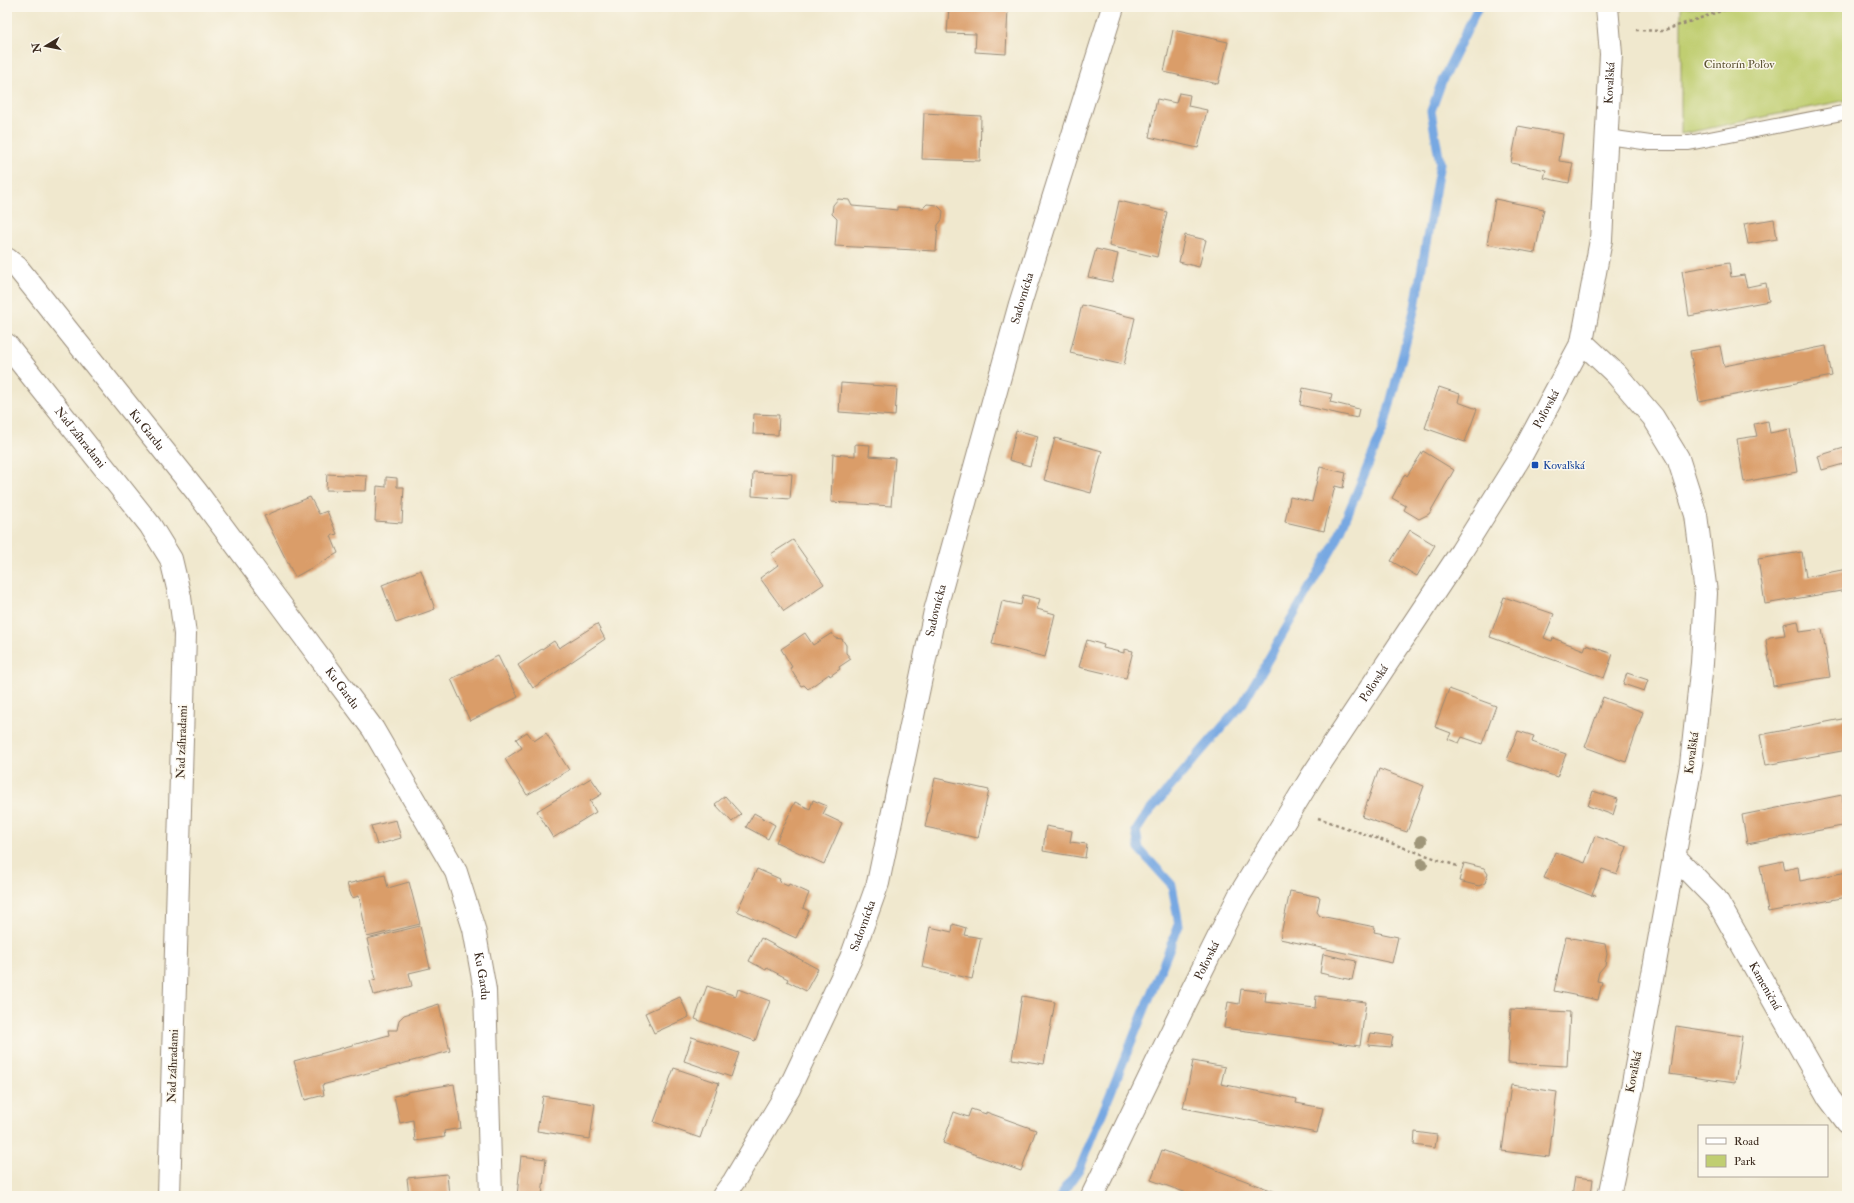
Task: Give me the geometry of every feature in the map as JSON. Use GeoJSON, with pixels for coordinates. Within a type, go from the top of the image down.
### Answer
{"type":"FeatureCollection","features":[{"type":"Feature","properties":{"kind":"street","name":"Sadovnícka"},"geometry":{"type":"LineString","coordinates":[[723,1196],[734,1181],[790,1089],[851,958],[878,883],[935,611],[1020,304],[1113,7]]}},
{"type":"Feature","properties":{"kind":"street","name":"Kovaľská"},"geometry":{"type":"LineString","coordinates":[[1606,159],[1611,54],[1607,7]]}},
{"type":"Feature","properties":{"kind":"street","name":"Poľovská"},"geometry":{"type":"LineString","coordinates":[[1092,1196],[1146,1082],[1239,896],[1295,806],[1461,552],[1521,456],[1582,342],[1601,240],[1606,159]]}},
{"type":"Feature","properties":{"kind":"street","name":"Ku Gardu"},"geometry":{"type":"LineString","coordinates":[[7,259],[16,267],[196,491],[368,723],[456,872],[474,929],[485,990],[492,1196]]}},
{"type":"Feature","properties":{"kind":"street","name":"Kovaľská"},"geometry":{"type":"LineString","coordinates":[[1582,342],[1616,374],[1653,417],[1678,458],[1696,515],[1706,593],[1702,663],[1691,765],[1634,1075],[1609,1196]]}},
{"type":"Feature","properties":{"kind":"street","name":"Nad záhradami"},"geometry":{"type":"LineString","coordinates":[[7,345],[150,525],[171,559],[180,596],[184,634],[169,1196]]}},
{"type":"Feature","properties":{"kind":"street","name":"Kameničná"},"geometry":{"type":"LineString","coordinates":[[1674,856],[1716,899],[1829,1098],[1847,1122]]}},
{"type":"Feature","properties":{"kind":"lane"},"geometry":{"type":"LineString","coordinates":[[1608,137],[1650,143],[1689,143],[1847,112]]}},
{"type":"Feature","properties":{"kind":"path"},"geometry":{"type":"LineString","coordinates":[[1610,29],[1662,31],[1733,7]]}},
{"type":"Feature","properties":{"kind":"path"},"geometry":{"type":"LineString","coordinates":[[1295,806],[1320,819],[1458,866]]}},
{"type":"Feature","properties":{"kind":"green space","name":"Cintorín Poľov"},"geometry":{"type":"Polygon","coordinates":[[[1681,7],[1847,7],[1847,100],[1681,134],[1681,7]]]}},
{"type":"Feature","properties":{"kind":"building"},"geometry":{"type":"Polygon","coordinates":[[[949,7],[1008,7],[1006,54],[975,52],[976,34],[947,33],[949,7]]]}},
{"type":"Feature","properties":{"kind":"building"},"geometry":{"type":"Polygon","coordinates":[[[1173,30],[1228,42],[1218,84],[1164,72],[1173,30]]]}},
{"type":"Feature","properties":{"kind":"building"},"geometry":{"type":"Polygon","coordinates":[[[1179,93],[1190,95],[1188,106],[1207,110],[1198,148],[1149,137],[1157,99],[1176,103],[1179,93]]]}},
{"type":"Feature","properties":{"kind":"building"},"geometry":{"type":"Polygon","coordinates":[[[924,113],[981,116],[980,161],[922,159],[924,113]]]}},
{"type":"Feature","properties":{"kind":"building"},"geometry":{"type":"Polygon","coordinates":[[[1518,126],[1563,134],[1559,161],[1573,163],[1569,183],[1544,178],[1546,170],[1511,163],[1518,126]]]}},
{"type":"Feature","properties":{"kind":"building"},"geometry":{"type":"Polygon","coordinates":[[[838,199],[849,200],[852,206],[897,210],[897,207],[923,208],[927,204],[937,205],[943,211],[942,220],[938,225],[936,251],[835,246],[837,219],[832,214],[833,205],[838,199]]]}},
{"type":"Feature","properties":{"kind":"building"},"geometry":{"type":"Polygon","coordinates":[[[1495,199],[1544,209],[1535,253],[1487,244],[1495,199]]]}},
{"type":"Feature","properties":{"kind":"building"},"geometry":{"type":"Polygon","coordinates":[[[1119,201],[1167,212],[1157,257],[1109,246],[1119,201]]]}},
{"type":"Feature","properties":{"kind":"building"},"geometry":{"type":"Polygon","coordinates":[[[1774,219],[1777,239],[1748,244],[1744,224],[1774,219]]]}},
{"type":"Feature","properties":{"kind":"building"},"geometry":{"type":"Polygon","coordinates":[[[1185,235],[1206,240],[1199,267],[1179,262],[1185,235]]]}},
{"type":"Feature","properties":{"kind":"building"},"geometry":{"type":"Polygon","coordinates":[[[1096,249],[1118,254],[1112,282],[1088,277],[1096,249]]]}},
{"type":"Feature","properties":{"kind":"building"},"geometry":{"type":"Polygon","coordinates":[[[1729,263],[1731,277],[1744,275],[1747,287],[1766,283],[1769,301],[1689,316],[1682,271],[1729,263]]]}},
{"type":"Feature","properties":{"kind":"building"},"geometry":{"type":"Polygon","coordinates":[[[1082,305],[1135,318],[1124,365],[1070,353],[1082,305]]]}},
{"type":"Feature","properties":{"kind":"building"},"geometry":{"type":"Polygon","coordinates":[[[1720,346],[1724,366],[1826,346],[1832,376],[1699,402],[1690,351],[1720,346]]]}},
{"type":"Feature","properties":{"kind":"building"},"geometry":{"type":"Polygon","coordinates":[[[841,383],[897,387],[895,416],[839,412],[841,383]]]}},
{"type":"Feature","properties":{"kind":"building"},"geometry":{"type":"Polygon","coordinates":[[[1439,387],[1460,394],[1458,402],[1477,409],[1465,442],[1425,428],[1439,387]]]}},
{"type":"Feature","properties":{"kind":"building"},"geometry":{"type":"Polygon","coordinates":[[[1303,388],[1332,394],[1330,402],[1359,409],[1357,418],[1300,405],[1303,388]]]}},
{"type":"Feature","properties":{"kind":"building"},"geometry":{"type":"Polygon","coordinates":[[[754,414],[779,415],[778,435],[753,434],[754,414]]]}},
{"type":"Feature","properties":{"kind":"building"},"geometry":{"type":"Polygon","coordinates":[[[1768,421],[1770,433],[1790,429],[1797,472],[1744,482],[1737,439],[1757,436],[1754,424],[1768,421]]]}},
{"type":"Feature","properties":{"kind":"building"},"geometry":{"type":"Polygon","coordinates":[[[1016,430],[1038,436],[1030,466],[1009,460],[1016,430]]]}},
{"type":"Feature","properties":{"kind":"building"},"geometry":{"type":"Polygon","coordinates":[[[1055,438],[1102,451],[1091,493],[1044,480],[1055,438]]]}},
{"type":"Feature","properties":{"kind":"building"},"geometry":{"type":"Polygon","coordinates":[[[855,444],[870,445],[869,456],[895,458],[891,506],[831,502],[833,454],[855,456],[855,444]]]}},
{"type":"Feature","properties":{"kind":"building"},"geometry":{"type":"Polygon","coordinates":[[[1847,447],[1847,463],[1822,470],[1818,456],[1847,447]]]}},
{"type":"Feature","properties":{"kind":"building"},"geometry":{"type":"Polygon","coordinates":[[[1423,451],[1454,470],[1429,514],[1419,519],[1404,510],[1406,506],[1392,498],[1405,474],[1407,476],[1423,451]]]}},
{"type":"Feature","properties":{"kind":"building"},"geometry":{"type":"Polygon","coordinates":[[[1320,467],[1346,473],[1343,488],[1335,486],[1324,531],[1285,522],[1290,497],[1312,502],[1320,467]]]}},
{"type":"Feature","properties":{"kind":"building"},"geometry":{"type":"Polygon","coordinates":[[[753,472],[792,474],[790,499],[752,496],[753,472]]]}},
{"type":"Feature","properties":{"kind":"building"},"geometry":{"type":"Polygon","coordinates":[[[327,474],[367,476],[366,491],[326,490],[327,474]]]}},
{"type":"Feature","properties":{"kind":"building"},"geometry":{"type":"Polygon","coordinates":[[[386,477],[397,478],[397,487],[404,487],[402,523],[375,521],[377,486],[386,487],[386,477]]]}},
{"type":"Feature","properties":{"kind":"building"},"geometry":{"type":"Polygon","coordinates":[[[310,497],[319,514],[327,511],[337,534],[331,536],[338,553],[295,577],[264,516],[310,497]]]}},
{"type":"Feature","properties":{"kind":"building"},"geometry":{"type":"Polygon","coordinates":[[[1410,530],[1435,545],[1417,576],[1391,561],[1410,530]]]}},
{"type":"Feature","properties":{"kind":"building"},"geometry":{"type":"Polygon","coordinates":[[[793,540],[824,584],[784,611],[760,578],[778,565],[771,554],[793,540]]]}},
{"type":"Feature","properties":{"kind":"building"},"geometry":{"type":"Polygon","coordinates":[[[1802,552],[1806,577],[1847,569],[1847,590],[1765,604],[1758,559],[1802,552]]]}},
{"type":"Feature","properties":{"kind":"building"},"geometry":{"type":"Polygon","coordinates":[[[421,570],[435,609],[396,623],[382,585],[421,570]]]}},
{"type":"Feature","properties":{"kind":"building"},"geometry":{"type":"Polygon","coordinates":[[[1023,595],[1040,599],[1037,609],[1055,614],[1045,657],[992,644],[1002,601],[1021,605],[1023,595]]]}},
{"type":"Feature","properties":{"kind":"building"},"geometry":{"type":"Polygon","coordinates":[[[1504,597],[1554,614],[1544,638],[1552,641],[1553,638],[1584,650],[1586,645],[1613,654],[1604,678],[1490,637],[1504,597]]]}},
{"type":"Feature","properties":{"kind":"building"},"geometry":{"type":"Polygon","coordinates":[[[1798,621],[1800,632],[1822,629],[1830,677],[1773,686],[1766,640],[1770,637],[1785,635],[1783,624],[1798,621]]]}},
{"type":"Feature","properties":{"kind":"building"},"geometry":{"type":"Polygon","coordinates":[[[597,624],[605,639],[533,688],[518,665],[554,641],[559,648],[597,624]]]}},
{"type":"Feature","properties":{"kind":"building"},"geometry":{"type":"Polygon","coordinates":[[[805,633],[813,645],[832,633],[835,638],[842,639],[846,645],[846,653],[851,659],[839,667],[840,669],[830,676],[829,674],[808,689],[804,685],[801,686],[781,649],[805,633]]]}},
{"type":"Feature","properties":{"kind":"building"},"geometry":{"type":"Polygon","coordinates":[[[1087,640],[1104,645],[1103,648],[1124,653],[1124,649],[1133,651],[1126,678],[1079,667],[1087,640]]]}},
{"type":"Feature","properties":{"kind":"building"},"geometry":{"type":"Polygon","coordinates":[[[498,656],[518,697],[470,721],[451,679],[498,656]]]}},
{"type":"Feature","properties":{"kind":"building"},"geometry":{"type":"Polygon","coordinates":[[[1627,673],[1648,680],[1644,691],[1623,684],[1627,673]]]}},
{"type":"Feature","properties":{"kind":"building"},"geometry":{"type":"Polygon","coordinates":[[[1449,689],[1496,706],[1482,744],[1462,737],[1459,743],[1448,739],[1451,733],[1435,727],[1449,689]]]}},
{"type":"Feature","properties":{"kind":"building"},"geometry":{"type":"Polygon","coordinates":[[[1603,697],[1643,712],[1626,762],[1585,747],[1603,697]]]}},
{"type":"Feature","properties":{"kind":"building"},"geometry":{"type":"Polygon","coordinates":[[[1847,718],[1847,750],[1766,765],[1760,735],[1847,718]]]}},
{"type":"Feature","properties":{"kind":"building"},"geometry":{"type":"Polygon","coordinates":[[[1518,731],[1534,736],[1532,742],[1566,754],[1557,777],[1507,760],[1518,731]]]}},
{"type":"Feature","properties":{"kind":"building"},"geometry":{"type":"Polygon","coordinates":[[[527,732],[534,741],[546,733],[569,770],[527,795],[505,759],[522,748],[516,739],[527,732]]]}},
{"type":"Feature","properties":{"kind":"building"},"geometry":{"type":"Polygon","coordinates":[[[1379,769],[1424,786],[1407,832],[1362,817],[1379,769]]]}},
{"type":"Feature","properties":{"kind":"building"},"geometry":{"type":"Polygon","coordinates":[[[591,778],[602,794],[590,801],[596,812],[553,838],[537,811],[591,778]]]}},
{"type":"Feature","properties":{"kind":"building"},"geometry":{"type":"Polygon","coordinates":[[[935,778],[989,790],[978,838],[925,827],[935,778]]]}},
{"type":"Feature","properties":{"kind":"building"},"geometry":{"type":"Polygon","coordinates":[[[1593,791],[1618,799],[1613,815],[1588,806],[1593,791]]]}},
{"type":"Feature","properties":{"kind":"building"},"geometry":{"type":"Polygon","coordinates":[[[1842,795],[1847,825],[1747,844],[1742,815],[1842,795]]]}},
{"type":"Feature","properties":{"kind":"building"},"geometry":{"type":"Polygon","coordinates":[[[725,796],[741,814],[732,822],[715,804],[725,796]]]}},
{"type":"Feature","properties":{"kind":"building"},"geometry":{"type":"Polygon","coordinates":[[[813,800],[827,806],[823,814],[842,823],[824,864],[776,842],[795,802],[810,809],[813,800]]]}},
{"type":"Feature","properties":{"kind":"building"},"geometry":{"type":"Polygon","coordinates":[[[754,813],[775,825],[768,839],[746,827],[754,813]]]}},
{"type":"Feature","properties":{"kind":"building"},"geometry":{"type":"Polygon","coordinates":[[[396,820],[401,838],[377,845],[371,826],[396,820]]]}},
{"type":"Feature","properties":{"kind":"building"},"geometry":{"type":"Polygon","coordinates":[[[1046,826],[1072,831],[1070,842],[1087,844],[1085,858],[1043,851],[1046,826]]]}},
{"type":"Feature","properties":{"kind":"building"},"geometry":{"type":"Polygon","coordinates":[[[1595,836],[1627,847],[1617,874],[1602,869],[1592,894],[1596,895],[1595,897],[1544,878],[1555,852],[1585,863],[1595,836]]]}},
{"type":"Feature","properties":{"kind":"building"},"geometry":{"type":"Polygon","coordinates":[[[1783,861],[1785,870],[1798,867],[1800,881],[1847,872],[1847,897],[1768,912],[1760,866],[1783,861]]]}},
{"type":"Feature","properties":{"kind":"building"},"geometry":{"type":"Polygon","coordinates":[[[1464,863],[1484,868],[1488,874],[1485,883],[1479,886],[1459,881],[1464,863]]]}},
{"type":"Feature","properties":{"kind":"building"},"geometry":{"type":"Polygon","coordinates":[[[757,869],[780,879],[779,882],[788,886],[789,884],[809,893],[803,908],[809,911],[796,938],[737,911],[757,869]]]}},
{"type":"Feature","properties":{"kind":"building"},"geometry":{"type":"Polygon","coordinates":[[[385,875],[388,888],[409,882],[420,924],[367,937],[359,896],[352,898],[347,884],[385,875]]]}},
{"type":"Feature","properties":{"kind":"building"},"geometry":{"type":"Polygon","coordinates":[[[1290,891],[1320,897],[1317,912],[1320,916],[1375,927],[1374,932],[1398,937],[1392,963],[1280,939],[1290,891]]]}},
{"type":"Feature","properties":{"kind":"building"},"geometry":{"type":"Polygon","coordinates":[[[953,924],[966,928],[964,935],[981,938],[972,979],[922,967],[930,927],[952,932],[953,924]]]}},
{"type":"Feature","properties":{"kind":"building"},"geometry":{"type":"Polygon","coordinates":[[[420,926],[430,968],[409,973],[412,986],[374,995],[370,981],[376,979],[367,939],[420,926]]]}},
{"type":"Feature","properties":{"kind":"building"},"geometry":{"type":"Polygon","coordinates":[[[1566,937],[1605,944],[1607,954],[1605,965],[1599,972],[1597,981],[1602,982],[1598,1000],[1554,991],[1566,937]]]}},
{"type":"Feature","properties":{"kind":"building"},"geometry":{"type":"Polygon","coordinates":[[[761,938],[818,969],[806,991],[787,981],[788,979],[749,961],[761,938]]]}},
{"type":"Feature","properties":{"kind":"building"},"geometry":{"type":"Polygon","coordinates":[[[1323,954],[1356,961],[1352,980],[1320,973],[1323,954]]]}},
{"type":"Feature","properties":{"kind":"building"},"geometry":{"type":"Polygon","coordinates":[[[707,986],[736,996],[738,989],[770,1001],[755,1041],[695,1019],[707,986]]]}},
{"type":"Feature","properties":{"kind":"building"},"geometry":{"type":"Polygon","coordinates":[[[1241,989],[1266,992],[1265,1002],[1315,1008],[1316,996],[1366,1002],[1360,1046],[1224,1028],[1228,1002],[1239,1004],[1241,989]]]}},
{"type":"Feature","properties":{"kind":"building"},"geometry":{"type":"Polygon","coordinates":[[[1022,996],[1055,1002],[1044,1064],[1012,1059],[1022,996]]]}},
{"type":"Feature","properties":{"kind":"building"},"geometry":{"type":"Polygon","coordinates":[[[680,997],[689,1017],[654,1033],[645,1013],[680,997]]]}},
{"type":"Feature","properties":{"kind":"building"},"geometry":{"type":"Polygon","coordinates":[[[439,1004],[450,1051],[322,1085],[324,1095],[305,1100],[294,1061],[389,1035],[388,1030],[397,1030],[399,1020],[404,1015],[439,1004]]]}},
{"type":"Feature","properties":{"kind":"building"},"geometry":{"type":"Polygon","coordinates":[[[1511,1009],[1570,1012],[1567,1066],[1508,1063],[1511,1009]]]}},
{"type":"Feature","properties":{"kind":"building"},"geometry":{"type":"Polygon","coordinates":[[[1676,1026],[1742,1036],[1735,1083],[1669,1074],[1676,1026]]]}},
{"type":"Feature","properties":{"kind":"building"},"geometry":{"type":"Polygon","coordinates":[[[1371,1033],[1393,1036],[1391,1047],[1368,1045],[1371,1033]]]}},
{"type":"Feature","properties":{"kind":"building"},"geometry":{"type":"Polygon","coordinates":[[[692,1037],[739,1053],[731,1077],[684,1061],[692,1037]]]}},
{"type":"Feature","properties":{"kind":"building"},"geometry":{"type":"Polygon","coordinates":[[[1193,1061],[1225,1067],[1221,1084],[1297,1099],[1296,1103],[1323,1108],[1317,1133],[1183,1108],[1193,1061]]]}},
{"type":"Feature","properties":{"kind":"building"},"geometry":{"type":"Polygon","coordinates":[[[674,1068],[719,1083],[700,1138],[654,1122],[674,1068]]]}},
{"type":"Feature","properties":{"kind":"building"},"geometry":{"type":"Polygon","coordinates":[[[454,1084],[461,1128],[444,1131],[445,1137],[415,1141],[413,1120],[400,1123],[394,1096],[408,1093],[407,1092],[454,1084]]]}},
{"type":"Feature","properties":{"kind":"building"},"geometry":{"type":"Polygon","coordinates":[[[1511,1085],[1557,1092],[1549,1157],[1502,1151],[1511,1085]]]}},
{"type":"Feature","properties":{"kind":"building"},"geometry":{"type":"Polygon","coordinates":[[[543,1096],[595,1104],[590,1139],[537,1131],[543,1096]]]}},
{"type":"Feature","properties":{"kind":"building"},"geometry":{"type":"Polygon","coordinates":[[[971,1109],[986,1114],[986,1112],[1036,1130],[1021,1171],[943,1143],[954,1112],[968,1117],[971,1109]]]}},
{"type":"Feature","properties":{"kind":"building"},"geometry":{"type":"Polygon","coordinates":[[[1415,1132],[1437,1135],[1435,1148],[1414,1145],[1415,1132]]]}},
{"type":"Feature","properties":{"kind":"building"},"geometry":{"type":"Polygon","coordinates":[[[1162,1150],[1276,1192],[1274,1196],[1195,1196],[1151,1180],[1162,1150]]]}},
{"type":"Feature","properties":{"kind":"building"},"geometry":{"type":"Polygon","coordinates":[[[521,1156],[546,1159],[542,1196],[517,1196],[521,1156]]]}},
{"type":"Feature","properties":{"kind":"building"},"geometry":{"type":"Polygon","coordinates":[[[447,1174],[449,1196],[409,1196],[407,1178],[447,1174]]]}},
{"type":"Feature","properties":{"kind":"building"},"geometry":{"type":"Polygon","coordinates":[[[1575,1177],[1593,1179],[1591,1196],[1572,1196],[1575,1177]]]}},
{"type":"Feature","properties":{"kind":"waterway"},"geometry":{"type":"LineString","coordinates":[[1060,1196],[1080,1168],[1179,925],[1172,885],[1139,849],[1136,831],[1147,814],[1243,703],[1336,542],[1384,427],[1415,307],[1440,163],[1431,111],[1442,81],[1478,7]]}},
{"type":"Feature","properties":{"kind":"place","name":"Kovaľská"},"geometry":{"type":"Point","coordinates":[1535,465]}}]}
